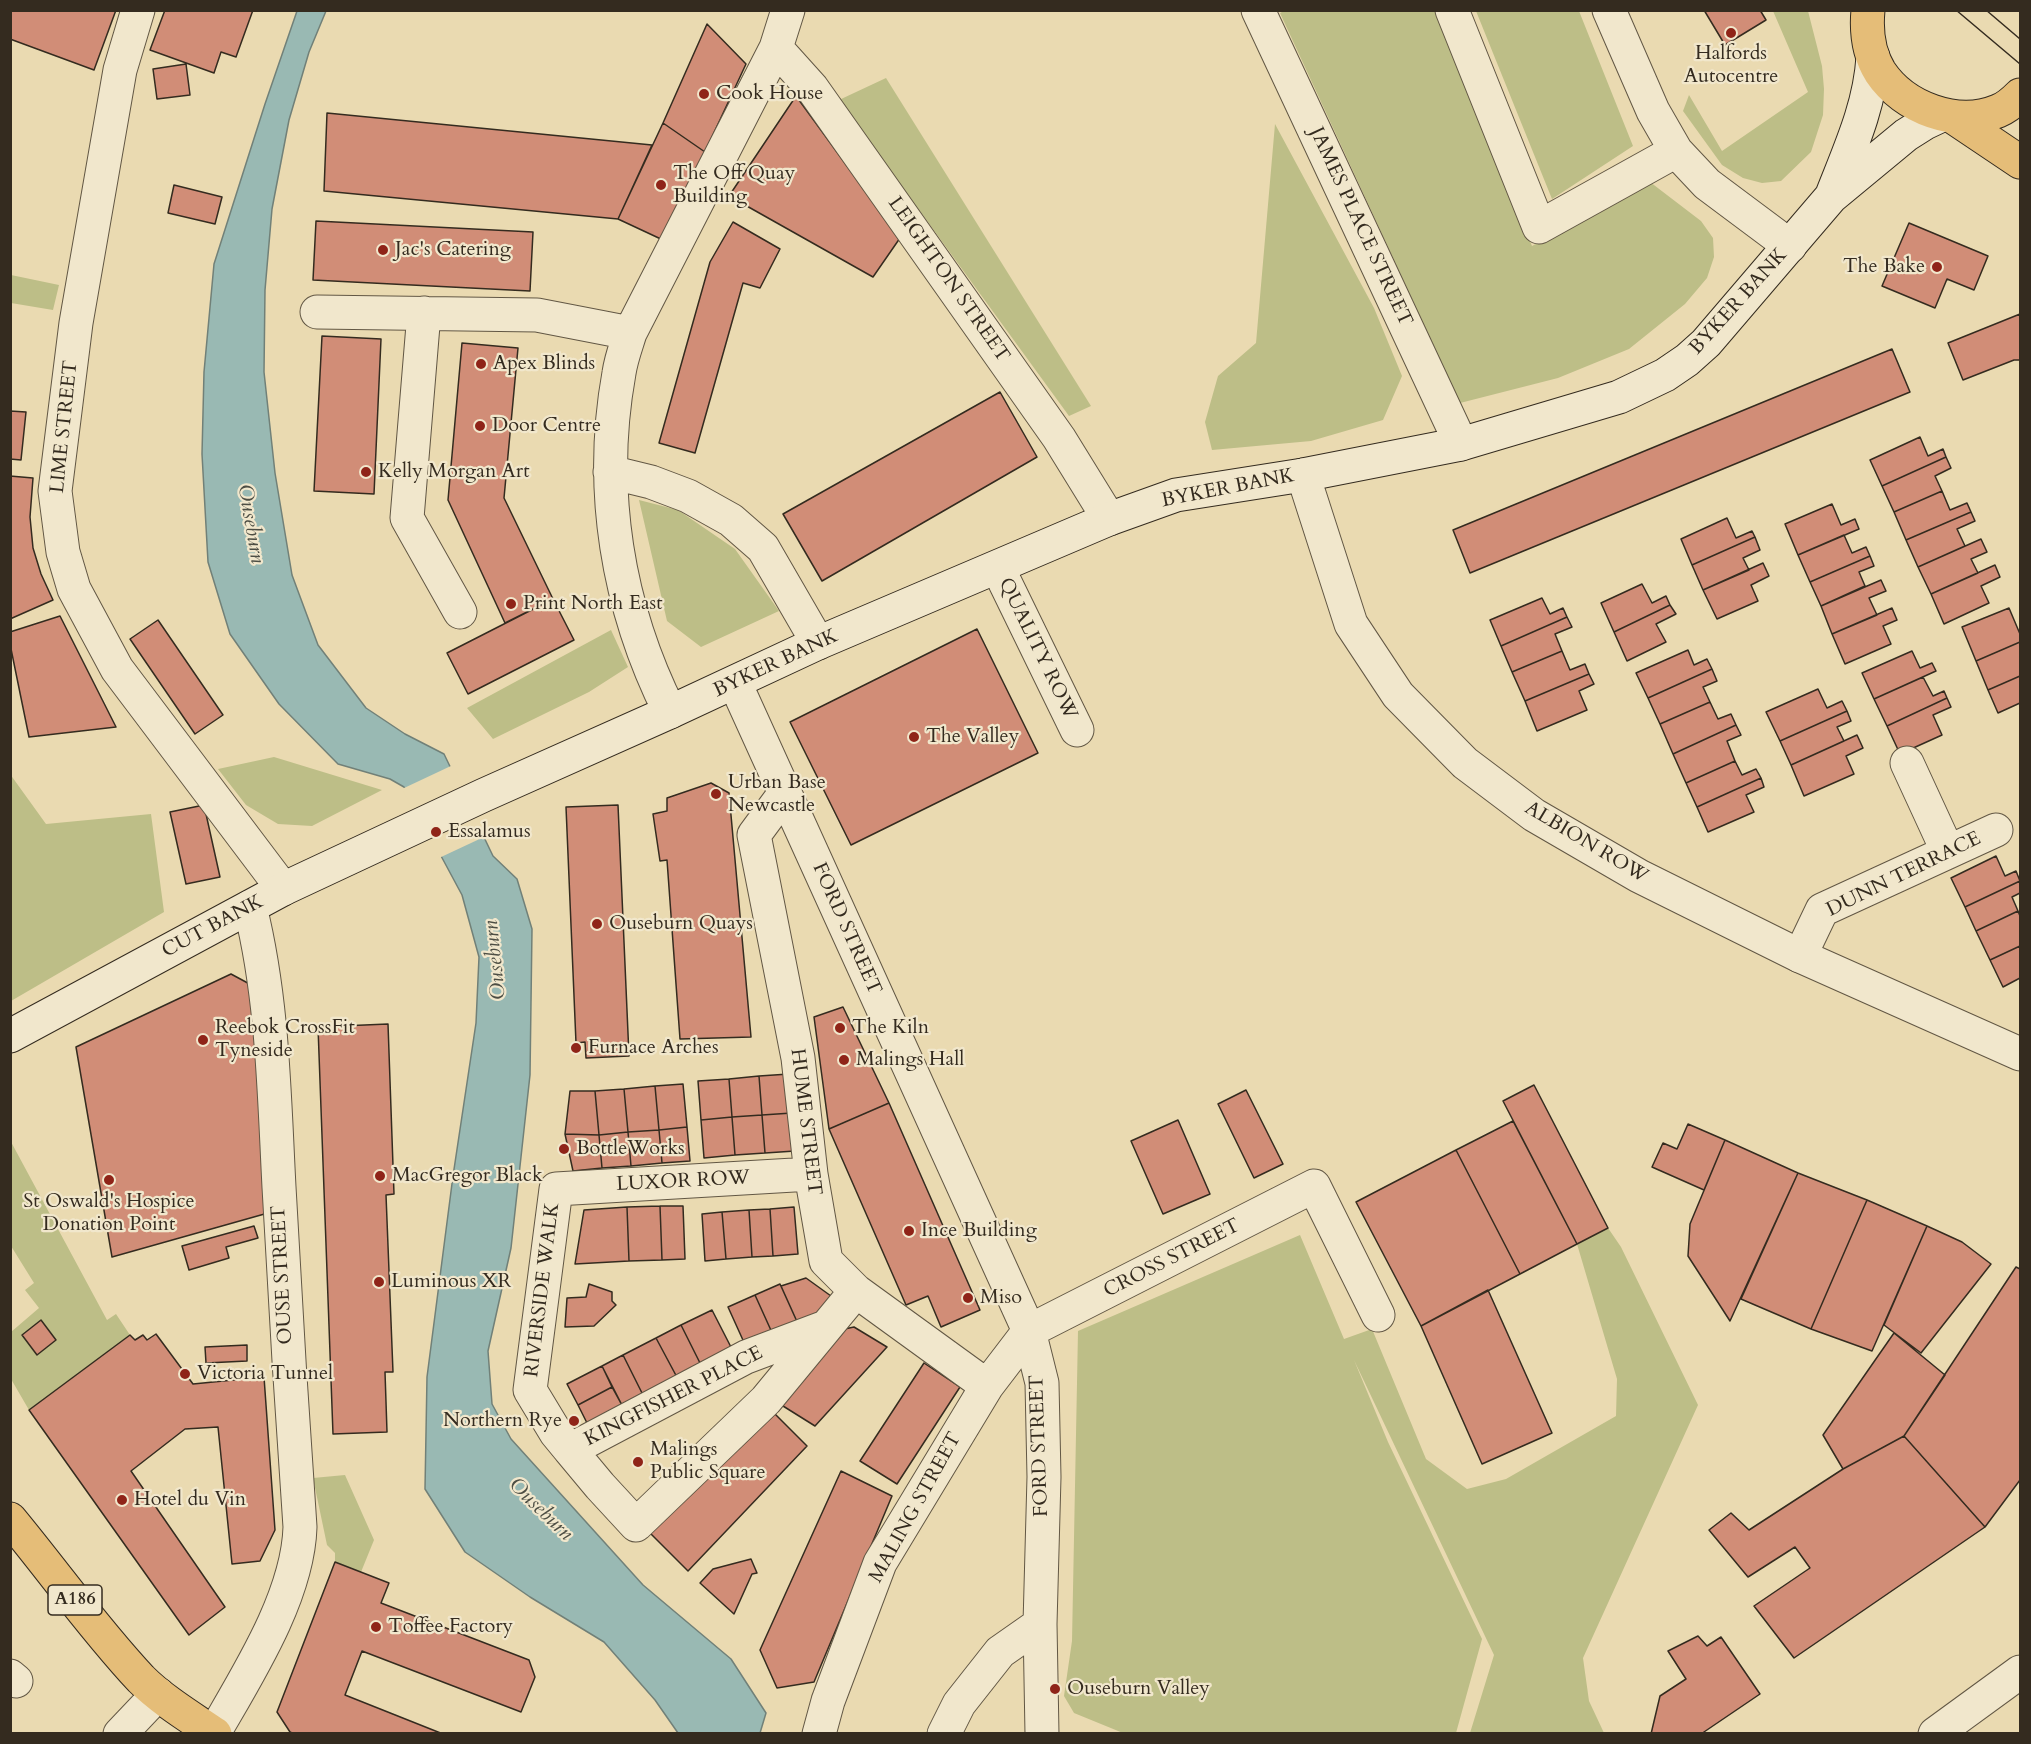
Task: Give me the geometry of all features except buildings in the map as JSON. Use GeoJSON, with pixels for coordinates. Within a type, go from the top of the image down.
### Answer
{"type":"FeatureCollection","features":[{"type":"Feature","properties":{"kind":"main road"},"geometry":{"type":"LineString","coordinates":[[1865,15],[1873,57],[1880,72],[1904,97],[1948,116],[2020,162]]}},
{"type":"Feature","properties":{"kind":"main road"},"geometry":{"type":"LineString","coordinates":[[1948,116],[1982,116],[1999,111],[2020,95]]}},
{"type":"Feature","properties":{"kind":"main road","name":"A186"},"geometry":{"type":"LineString","coordinates":[[10,1519],[76,1602],[150,1687],[215,1733]]}},
{"type":"Feature","properties":{"kind":"street","name":"LIME STREET"},"geometry":{"type":"LineString","coordinates":[[138,10],[120,70],[76,323],[55,491],[63,552],[74,589],[117,669],[283,889]]}},
{"type":"Feature","properties":{"kind":"street"},"geometry":{"type":"LineString","coordinates":[[670,712],[652,675],[627,598],[614,535],[610,472],[619,371],[630,333],[776,48],[788,10]]}},
{"type":"Feature","properties":{"kind":"street","name":"JAMES PLACE STREET"},"geometry":{"type":"LineString","coordinates":[[1258,10],[1461,444]]}},
{"type":"Feature","properties":{"kind":"street"},"geometry":{"type":"LineString","coordinates":[[1452,10],[1539,227],[1676,151]]}},
{"type":"Feature","properties":{"kind":"street"},"geometry":{"type":"LineString","coordinates":[[1609,10],[1653,111],[1676,151],[1707,184],[1790,246]]}},
{"type":"Feature","properties":{"kind":"street","name":"LEIGHTON STREET"},"geometry":{"type":"LineString","coordinates":[[776,48],[812,88],[1059,438],[1108,519]]}},
{"type":"Feature","properties":{"kind":"street","name":"BYKER BANK"},"geometry":{"type":"LineString","coordinates":[[1831,197],[1866,105],[1873,57]]}},
{"type":"Feature","properties":{"kind":"street","name":"BYKER BANK"},"geometry":{"type":"LineString","coordinates":[[483,795],[818,643],[998,568],[1108,519],[1176,495],[1303,475],[1461,444],[1619,397],[1665,375],[1687,360],[1706,343],[1831,197],[1906,135],[1925,123],[1948,116]]}},
{"type":"Feature","properties":{"kind":"street"},"geometry":{"type":"LineString","coordinates":[[317,312],[537,315],[630,333]]}},
{"type":"Feature","properties":{"kind":"street"},"geometry":{"type":"LineString","coordinates":[[424,313],[407,518],[460,612]]}},
{"type":"Feature","properties":{"kind":"street"},"geometry":{"type":"LineString","coordinates":[[610,472],[651,482],[688,496],[731,520],[763,548],[818,643]]}},
{"type":"Feature","properties":{"kind":"street","name":"ALBION ROW"},"geometry":{"type":"LineString","coordinates":[[1303,475],[1351,624],[1398,695],[1465,763],[1534,815],[1640,876],[1800,956],[2020,1054]]}},
{"type":"Feature","properties":{"kind":"street","name":"QUALITY ROW"},"geometry":{"type":"LineString","coordinates":[[998,568],[1077,730]]}},
{"type":"Feature","properties":{"kind":"street","name":"FORD STREET"},"geometry":{"type":"LineString","coordinates":[[735,682],[1029,1331],[1042,1383],[1044,1477],[1040,1624],[1042,1734]]}},
{"type":"Feature","properties":{"kind":"street"},"geometry":{"type":"LineString","coordinates":[[1908,763],[1948,852]]}},
{"type":"Feature","properties":{"kind":"street","name":"HUME STREET"},"geometry":{"type":"LineString","coordinates":[[785,793],[754,835],[798,1058],[811,1174],[826,1261],[856,1291],[987,1386]]}},
{"type":"Feature","properties":{"kind":"street","name":"CUT BANK"},"geometry":{"type":"LineString","coordinates":[[10,1036],[283,889],[483,795]]}},
{"type":"Feature","properties":{"kind":"street","name":"DUNN TERRACE"},"geometry":{"type":"LineString","coordinates":[[1800,956],[1822,910],[1996,830]]}},
{"type":"Feature","properties":{"kind":"street","name":"OUSE STREET"},"geometry":{"type":"LineString","coordinates":[[215,1733],[271,1628],[296,1563],[300,1527],[287,1351],[270,1022],[261,948],[250,907]]}},
{"type":"Feature","properties":{"kind":"street","name":"LUXOR ROW"},"geometry":{"type":"LineString","coordinates":[[555,1189],[811,1174]]}},
{"type":"Feature","properties":{"kind":"street","name":"CROSS STREET"},"geometry":{"type":"LineString","coordinates":[[1029,1331],[1314,1186],[1378,1315]]}},
{"type":"Feature","properties":{"kind":"street","name":"RIVERSIDE WALK"},"geometry":{"type":"LineString","coordinates":[[555,1189],[530,1390],[556,1433],[570,1450]]}},
{"type":"Feature","properties":{"kind":"street","name":"KINGFISHER PLACE"},"geometry":{"type":"LineString","coordinates":[[823,1329],[746,1357],[570,1450],[636,1524],[766,1400],[856,1291]]}},
{"type":"Feature","properties":{"kind":"street","name":"MALING STREET"},"geometry":{"type":"LineString","coordinates":[[819,1734],[832,1692],[880,1563],[987,1386],[1029,1331]]}},
{"type":"Feature","properties":{"kind":"street"},"geometry":{"type":"LineString","coordinates":[[944,1734],[959,1704],[1000,1652],[1040,1624]]}},
{"type":"Feature","properties":{"kind":"street"},"geometry":{"type":"LineString","coordinates":[[1935,1734],[2020,1672]]}},
{"type":"Feature","properties":{"kind":"street"},"geometry":{"type":"LineString","coordinates":[[120,1734],[150,1687]]}},
{"type":"Feature","properties":{"kind":"green space"},"geometry":{"type":"Polygon","coordinates":[[[1286,10],[1436,11],[1532,246],[1650,182],[1701,221],[1713,238],[1714,257],[1707,278],[1685,304],[1629,349],[1558,378],[1460,403],[1280,13],[1286,10]]]}},
{"type":"Feature","properties":{"kind":"green space"},"geometry":{"type":"Polygon","coordinates":[[[1476,11],[1579,11],[1633,146],[1552,199],[1476,11]]]}},
{"type":"Feature","properties":{"kind":"green space"},"geometry":{"type":"Polygon","coordinates":[[[1773,11],[1808,11],[1822,66],[1823,115],[1811,152],[1781,181],[1762,183],[1743,178],[1722,165],[1683,111],[1689,95],[1722,151],[1808,92],[1773,11]]]}},
{"type":"Feature","properties":{"kind":"green space"},"geometry":{"type":"Polygon","coordinates":[[[886,78],[1091,406],[1069,416],[839,100],[886,78]]]}},
{"type":"Feature","properties":{"kind":"green space"},"geometry":{"type":"Polygon","coordinates":[[[1275,124],[1374,308],[1402,376],[1383,420],[1311,441],[1212,450],[1205,422],[1218,376],[1256,343],[1275,124]]]}},
{"type":"Feature","properties":{"kind":"green space"},"geometry":{"type":"Polygon","coordinates":[[[11,275],[59,285],[53,310],[11,303],[11,275]]]}},
{"type":"Feature","properties":{"kind":"green space"},"geometry":{"type":"Polygon","coordinates":[[[639,500],[678,510],[735,549],[779,611],[701,647],[667,621],[639,500]]]}},
{"type":"Feature","properties":{"kind":"green space"},"geometry":{"type":"Polygon","coordinates":[[[611,630],[628,667],[589,692],[493,739],[467,708],[611,630]]]}},
{"type":"Feature","properties":{"kind":"green space"},"geometry":{"type":"Polygon","coordinates":[[[274,757],[382,790],[312,826],[278,824],[246,805],[218,769],[274,757]]]}},
{"type":"Feature","properties":{"kind":"green space"},"geometry":{"type":"Polygon","coordinates":[[[10,774],[46,824],[151,814],[164,912],[11,1001],[10,774]]]}},
{"type":"Feature","properties":{"kind":"green space"},"geometry":{"type":"Polygon","coordinates":[[[10,1140],[107,1320],[116,1314],[130,1335],[29,1410],[11,1379],[11,1332],[39,1308],[25,1290],[34,1283],[11,1246],[10,1140]]]}},
{"type":"Feature","properties":{"kind":"green space"},"geometry":{"type":"Polygon","coordinates":[[[1608,1228],[1621,1247],[1698,1405],[1583,1658],[1589,1701],[1604,1733],[1470,1733],[1494,1655],[1354,1360],[1388,1442],[1482,1639],[1456,1733],[1123,1733],[1074,1713],[1064,1696],[1072,1641],[1078,1331],[1300,1235],[1344,1339],[1372,1329],[1426,1459],[1467,1489],[1506,1479],[1616,1416],[1617,1379],[1577,1244],[1608,1228]]]}},
{"type":"Feature","properties":{"kind":"green space"},"geometry":{"type":"Polygon","coordinates":[[[345,1475],[374,1540],[361,1572],[335,1562],[335,1553],[327,1545],[313,1478],[345,1475]]]}},
{"type":"Feature","properties":{"kind":"water","name":"Ouseburn"},"geometry":{"type":"Polygon","coordinates":[[[297,11],[326,11],[309,52],[289,120],[272,209],[265,290],[264,372],[275,473],[292,575],[318,645],[366,708],[405,734],[444,754],[493,856],[517,879],[532,929],[530,1075],[511,1248],[488,1351],[492,1404],[511,1439],[643,1585],[731,1659],[766,1713],[760,1733],[678,1733],[655,1700],[604,1642],[530,1597],[465,1552],[425,1489],[427,1377],[453,1176],[476,1023],[479,957],[462,895],[404,787],[390,779],[338,764],[279,704],[230,634],[208,562],[202,454],[204,372],[214,264],[297,11]]]}},
{"type":"Feature","properties":{"kind":"pier"},"geometry":{"type":"Polygon","coordinates":[[[453,765],[486,836],[439,858],[402,789],[453,765]]]}},
{"type":"Feature","properties":{"kind":"tram line"},"geometry":{"type":"LineString","coordinates":[[1956,10],[2020,64]]}},
{"type":"Feature","properties":{"kind":"tram line"},"geometry":{"type":"LineString","coordinates":[[1986,10],[2020,39]]}},
{"type":"Feature","properties":{"kind":"place","name":"Halfords Autocentre"},"geometry":{"type":"Point","coordinates":[1731,33]}},
{"type":"Feature","properties":{"kind":"place","name":"Cook House"},"geometry":{"type":"Point","coordinates":[704,94]}},
{"type":"Feature","properties":{"kind":"place","name":"The Off Quay Building"},"geometry":{"type":"Point","coordinates":[661,185]}},
{"type":"Feature","properties":{"kind":"place","name":"Jac's Catering"},"geometry":{"type":"Point","coordinates":[383,250]}},
{"type":"Feature","properties":{"kind":"place","name":"The Bake"},"geometry":{"type":"Point","coordinates":[1937,267]}},
{"type":"Feature","properties":{"kind":"place","name":"Apex Blinds"},"geometry":{"type":"Point","coordinates":[481,364]}},
{"type":"Feature","properties":{"kind":"place","name":"Door Centre"},"geometry":{"type":"Point","coordinates":[480,426]}},
{"type":"Feature","properties":{"kind":"place","name":"Kelly Morgan Art"},"geometry":{"type":"Point","coordinates":[366,472]}},
{"type":"Feature","properties":{"kind":"place","name":"Print North East"},"geometry":{"type":"Point","coordinates":[511,604]}},
{"type":"Feature","properties":{"kind":"place","name":"The Valley"},"geometry":{"type":"Point","coordinates":[914,737]}},
{"type":"Feature","properties":{"kind":"place","name":"Urban Base Newcastle"},"geometry":{"type":"Point","coordinates":[716,794]}},
{"type":"Feature","properties":{"kind":"place","name":"Essalamus"},"geometry":{"type":"Point","coordinates":[436,832]}},
{"type":"Feature","properties":{"kind":"place","name":"Ouseburn Quays"},"geometry":{"type":"Point","coordinates":[597,924]}},
{"type":"Feature","properties":{"kind":"place","name":"The Kiln"},"geometry":{"type":"Point","coordinates":[840,1028]}},
{"type":"Feature","properties":{"kind":"place","name":"Reebok CrossFit Tyneside"},"geometry":{"type":"Point","coordinates":[203,1040]}},
{"type":"Feature","properties":{"kind":"place","name":"Furnace Arches"},"geometry":{"type":"Point","coordinates":[576,1048]}},
{"type":"Feature","properties":{"kind":"place","name":"Malings Hall"},"geometry":{"type":"Point","coordinates":[844,1060]}},
{"type":"Feature","properties":{"kind":"place","name":"BottleWorks"},"geometry":{"type":"Point","coordinates":[564,1149]}},
{"type":"Feature","properties":{"kind":"place","name":"MacGregor Black"},"geometry":{"type":"Point","coordinates":[380,1176]}},
{"type":"Feature","properties":{"kind":"place","name":"St Oswald's Hospice Donation Point"},"geometry":{"type":"Point","coordinates":[109,1180]}},
{"type":"Feature","properties":{"kind":"place","name":"Ince Building"},"geometry":{"type":"Point","coordinates":[909,1231]}},
{"type":"Feature","properties":{"kind":"place","name":"Luminous XR"},"geometry":{"type":"Point","coordinates":[379,1282]}},
{"type":"Feature","properties":{"kind":"place","name":"Miso"},"geometry":{"type":"Point","coordinates":[968,1298]}},
{"type":"Feature","properties":{"kind":"place","name":"Victoria Tunnel"},"geometry":{"type":"Point","coordinates":[185,1374]}},
{"type":"Feature","properties":{"kind":"place","name":"Northern Rye"},"geometry":{"type":"Point","coordinates":[574,1421]}},
{"type":"Feature","properties":{"kind":"place","name":"Malings Public Square"},"geometry":{"type":"Point","coordinates":[638,1462]}},
{"type":"Feature","properties":{"kind":"place","name":"Hotel du Vin"},"geometry":{"type":"Point","coordinates":[122,1500]}},
{"type":"Feature","properties":{"kind":"place","name":"Toffee Factory"},"geometry":{"type":"Point","coordinates":[376,1627]}},
{"type":"Feature","properties":{"kind":"place","name":"Ouseburn Valley"},"geometry":{"type":"Point","coordinates":[1055,1689]}}]}
